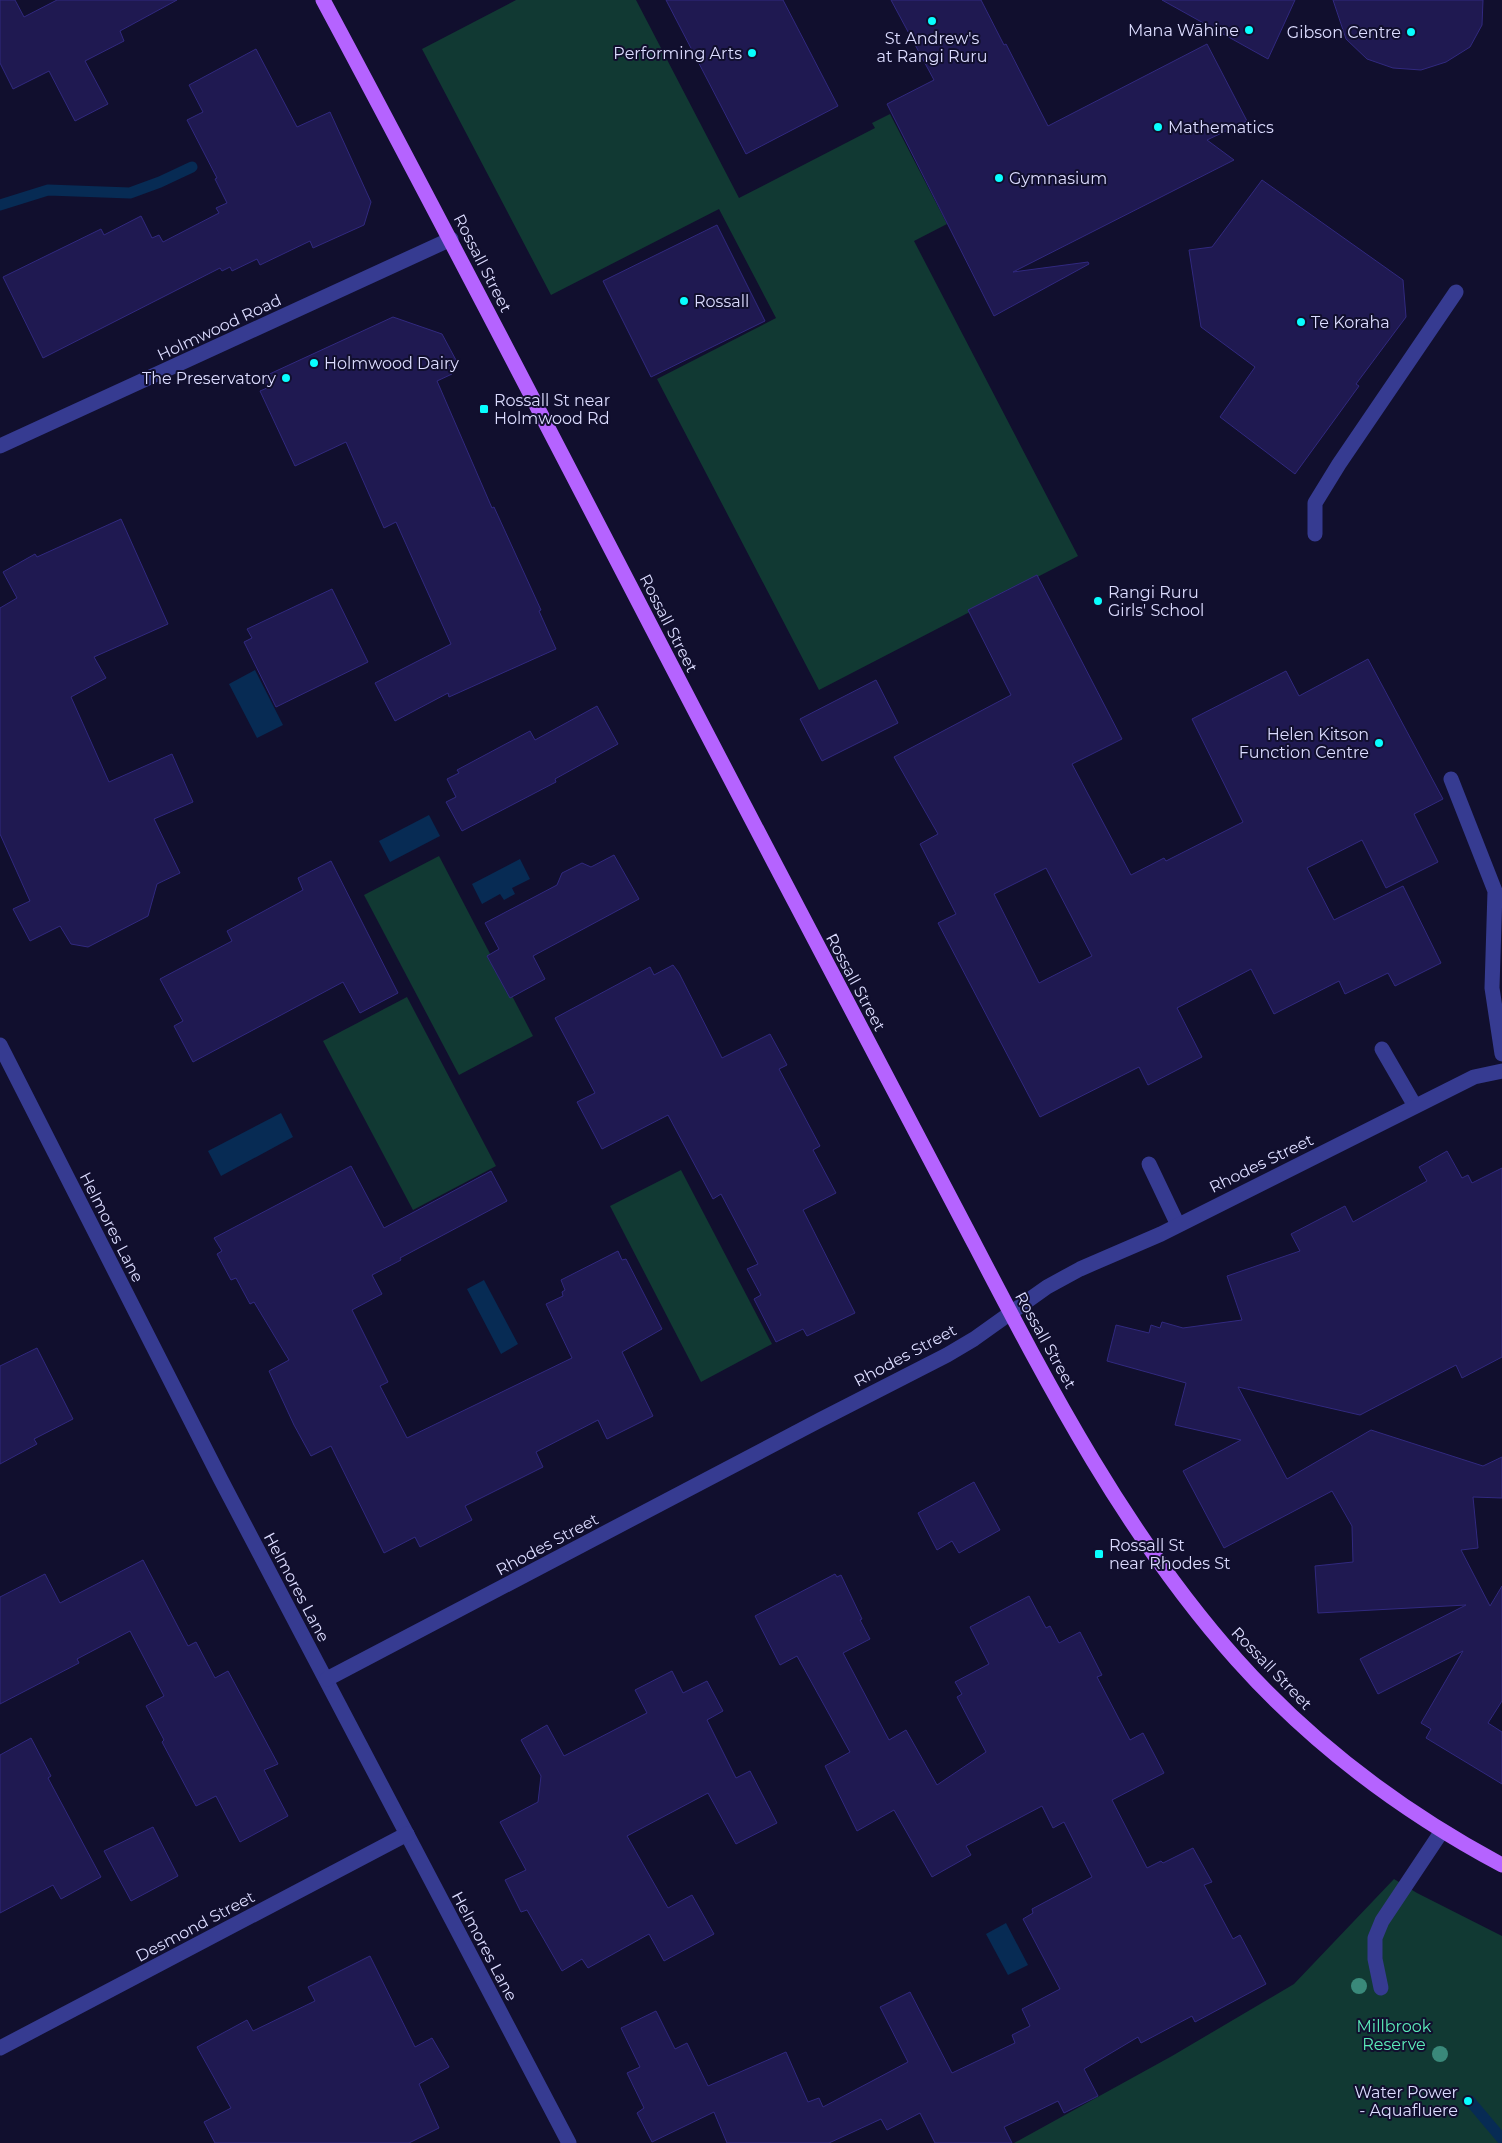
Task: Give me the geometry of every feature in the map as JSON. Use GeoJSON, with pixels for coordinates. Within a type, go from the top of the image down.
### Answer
{"type":"FeatureCollection","features":[{"type":"Feature","properties":{"kind":"main road","name":"Rossall Street"},"geometry":{"type":"LineString","coordinates":[[324,0],[451,239],[703,728],[1010,1312],[1094,1463],[1160,1563],[1238,1661],[1273,1697],[1325,1746],[1370,1782],[1442,1830],[1502,1866]]}},
{"type":"Feature","properties":{"kind":"street","name":"Holmwood Road"},"geometry":{"type":"LineString","coordinates":[[0,446],[451,239]]}},
{"type":"Feature","properties":{"kind":"street"},"geometry":{"type":"LineString","coordinates":[[1315,534],[1315,503],[1339,464],[1456,292]]}},
{"type":"Feature","properties":{"kind":"street"},"geometry":{"type":"LineString","coordinates":[[1450,779],[1495,891],[1492,988],[1502,1054]]}},
{"type":"Feature","properties":{"kind":"street","name":"Helmores Lane"},"geometry":{"type":"LineString","coordinates":[[0,1045],[221,1480],[569,2143]]}},
{"type":"Feature","properties":{"kind":"street"},"geometry":{"type":"LineString","coordinates":[[1382,1049],[1415,1106]]}},
{"type":"Feature","properties":{"kind":"street","name":"Rhodes Street"},"geometry":{"type":"LineString","coordinates":[[327,1679],[947,1355],[974,1339],[1047,1287],[1080,1269],[1178,1225],[1474,1077],[1502,1071]]}},
{"type":"Feature","properties":{"kind":"street"},"geometry":{"type":"LineString","coordinates":[[1149,1164],[1178,1225]]}},
{"type":"Feature","properties":{"kind":"street"},"geometry":{"type":"LineString","coordinates":[[1380,1988],[1375,1959],[1375,1938],[1382,1921],[1442,1830]]}},
{"type":"Feature","properties":{"kind":"street","name":"Desmond Street"},"geometry":{"type":"LineString","coordinates":[[0,2048],[407,1834]]}},
{"type":"Feature","properties":{"kind":"green space"},"geometry":{"type":"Polygon","coordinates":[[[516,0],[636,0],[739,198],[875,128],[872,123],[890,114],[947,224],[914,241],[1078,556],[819,690],[657,379],[776,318],[719,209],[551,295],[422,49],[516,0]]]}},
{"type":"Feature","properties":{"kind":"green space"},"geometry":{"type":"Polygon","coordinates":[[[439,856],[533,1036],[459,1075],[364,895],[439,856]]]}},
{"type":"Feature","properties":{"kind":"green space"},"geometry":{"type":"Polygon","coordinates":[[[407,997],[496,1166],[413,1210],[323,1041],[407,997]]]}},
{"type":"Feature","properties":{"kind":"green space"},"geometry":{"type":"Polygon","coordinates":[[[681,1170],[772,1344],[701,1382],[610,1206],[681,1170]]]}},
{"type":"Feature","properties":{"kind":"green space","name":"Millbrook Reserve"},"geometry":{"type":"Polygon","coordinates":[[[1394,1879],[1417,1893],[1502,1936],[1502,2140],[1498,2143],[1014,2143],[1172,2056],[1294,1984],[1394,1879]]]}},
{"type":"Feature","properties":{"kind":"water"},"geometry":{"type":"Polygon","coordinates":[[[255,670],[283,725],[257,738],[229,684],[255,670]]]}},
{"type":"Feature","properties":{"kind":"water"},"geometry":{"type":"Polygon","coordinates":[[[429,815],[440,836],[390,862],[379,841],[429,815]]]}},
{"type":"Feature","properties":{"kind":"water"},"geometry":{"type":"Polygon","coordinates":[[[520,859],[530,879],[512,888],[515,894],[504,900],[500,894],[482,904],[472,884],[520,859]]]}},
{"type":"Feature","properties":{"kind":"water"},"geometry":{"type":"Polygon","coordinates":[[[281,1113],[293,1137],[221,1176],[208,1151],[281,1113]]]}},
{"type":"Feature","properties":{"kind":"water"},"geometry":{"type":"Polygon","coordinates":[[[484,1280],[518,1344],[501,1354],[467,1289],[484,1280]]]}},
{"type":"Feature","properties":{"kind":"water"},"geometry":{"type":"Polygon","coordinates":[[[1006,1923],[1028,1965],[1008,1975],[986,1934],[1006,1923]]]}},
{"type":"Feature","properties":{"kind":"building"},"geometry":{"type":"Polygon","coordinates":[[[0,0],[15,0],[24,17],[57,0],[177,0],[120,31],[124,41],[85,61],[108,104],[75,121],[49,71],[13,89],[0,63],[0,0]]]}},
{"type":"Feature","properties":{"kind":"building","name":"Performing Arts"},"geometry":{"type":"Polygon","coordinates":[[[666,0],[783,0],[838,106],[746,154],[666,0]]]}},
{"type":"Feature","properties":{"kind":"building"},"geometry":{"type":"Polygon","coordinates":[[[891,0],[981,0],[1048,126],[1207,44],[1247,121],[1207,140],[1234,160],[1013,272],[1088,262],[1089,264],[994,316],[887,104],[934,80],[891,0]]]}},
{"type":"Feature","properties":{"kind":"building","name":"Mana Wāhine"},"geometry":{"type":"Polygon","coordinates":[[[1162,0],[1295,0],[1268,59],[1162,0]]]}},
{"type":"Feature","properties":{"kind":"building","name":"Gibson Centre"},"geometry":{"type":"Polygon","coordinates":[[[1333,0],[1483,0],[1482,25],[1470,47],[1446,62],[1421,70],[1393,68],[1367,59],[1346,39],[1333,0]]]}},
{"type":"Feature","properties":{"kind":"building"},"geometry":{"type":"Polygon","coordinates":[[[256,49],[297,127],[330,112],[371,202],[364,225],[313,248],[310,241],[260,265],[257,259],[232,271],[230,267],[222,271],[220,268],[43,358],[3,277],[101,229],[104,235],[141,216],[152,238],[159,235],[163,242],[219,213],[216,208],[227,203],[215,179],[217,178],[187,120],[203,112],[189,85],[256,49]]]}},
{"type":"Feature","properties":{"kind":"building","name":"Te Koraha"},"geometry":{"type":"Polygon","coordinates":[[[1262,180],[1403,280],[1406,317],[1356,384],[1359,386],[1295,474],[1220,417],[1255,367],[1201,327],[1189,250],[1212,247],[1262,180]]]}},
{"type":"Feature","properties":{"kind":"building","name":"Rossall"},"geometry":{"type":"Polygon","coordinates":[[[717,225],[765,321],[651,377],[603,281],[717,225]]]}},
{"type":"Feature","properties":{"kind":"building"},"geometry":{"type":"Polygon","coordinates":[[[393,317],[442,334],[457,362],[448,366],[452,374],[437,381],[492,508],[494,507],[541,610],[539,611],[556,649],[449,697],[448,693],[395,721],[375,683],[451,644],[396,522],[384,528],[346,442],[295,466],[260,391],[267,388],[263,377],[393,317]]]}},
{"type":"Feature","properties":{"kind":"building"},"geometry":{"type":"Polygon","coordinates":[[[121,519],[168,624],[94,657],[106,678],[71,697],[109,782],[172,754],[193,802],[154,819],[180,873],[157,884],[148,916],[88,947],[71,944],[60,926],[30,941],[13,909],[30,901],[0,834],[0,608],[17,598],[3,572],[35,554],[37,557],[121,519]]]}},
{"type":"Feature","properties":{"kind":"building"},"geometry":{"type":"Polygon","coordinates":[[[1037,575],[1122,739],[1072,764],[1131,875],[1164,858],[1166,861],[1243,822],[1192,719],[1286,671],[1299,696],[1368,659],[1443,799],[1414,814],[1438,862],[1386,888],[1362,840],[1307,868],[1334,920],[1403,886],[1441,963],[1395,986],[1388,973],[1345,994],[1339,981],[1274,1014],[1251,969],[1177,1008],[1202,1057],[1148,1085],[1139,1067],[1040,1117],[938,923],[956,914],[920,844],[938,834],[894,757],[1011,695],[968,610],[1037,575]],[[1046,868],[994,894],[1039,983],[1092,956],[1046,868]]]}},
{"type":"Feature","properties":{"kind":"building"},"geometry":{"type":"Polygon","coordinates":[[[332,589],[368,662],[276,707],[244,642],[252,638],[247,629],[332,589]]]}},
{"type":"Feature","properties":{"kind":"building"},"geometry":{"type":"Polygon","coordinates":[[[876,680],[898,723],[822,761],[800,719],[876,680]]]}},
{"type":"Feature","properties":{"kind":"building"},"geometry":{"type":"Polygon","coordinates":[[[597,706],[618,744],[555,779],[556,782],[462,831],[446,802],[456,797],[447,779],[459,773],[457,770],[530,731],[535,740],[597,706]]]}},
{"type":"Feature","properties":{"kind":"building"},"geometry":{"type":"Polygon","coordinates":[[[614,855],[639,899],[533,956],[545,979],[510,998],[487,956],[499,949],[485,923],[557,885],[562,873],[582,863],[591,867],[614,855]]]}},
{"type":"Feature","properties":{"kind":"building"},"geometry":{"type":"Polygon","coordinates":[[[331,861],[398,993],[360,1013],[343,982],[193,1062],[174,1026],[183,1021],[160,979],[232,941],[227,931],[303,890],[298,878],[331,861]]]}},
{"type":"Feature","properties":{"kind":"building"},"geometry":{"type":"Polygon","coordinates":[[[673,965],[679,973],[722,1058],[770,1034],[787,1065],[779,1069],[820,1146],[813,1150],[836,1193],[803,1210],[855,1313],[807,1336],[803,1329],[776,1342],[754,1299],[761,1295],[747,1269],[758,1264],[721,1194],[713,1199],[668,1115],[602,1149],[577,1102],[595,1093],[555,1018],[650,967],[654,975],[673,965]]]}},
{"type":"Feature","properties":{"kind":"building"},"geometry":{"type":"Polygon","coordinates":[[[1447,1151],[1462,1178],[1468,1175],[1472,1183],[1502,1168],[1502,1357],[1462,1378],[1456,1365],[1360,1415],[1238,1387],[1287,1479],[1371,1430],[1483,1466],[1502,1457],[1502,1498],[1473,1497],[1478,1548],[1461,1550],[1490,1606],[1502,1586],[1502,1701],[1488,1723],[1502,1732],[1502,1784],[1426,1738],[1431,1729],[1421,1723],[1463,1651],[1378,1694],[1360,1659],[1466,1605],[1318,1613],[1315,1566],[1353,1562],[1352,1526],[1332,1491],[1224,1548],[1183,1471],[1241,1440],[1175,1425],[1186,1383],[1107,1361],[1116,1325],[1149,1333],[1151,1325],[1160,1328],[1162,1322],[1183,1328],[1242,1320],[1227,1276],[1300,1251],[1291,1234],[1345,1206],[1353,1222],[1427,1181],[1419,1167],[1447,1151]]]}},
{"type":"Feature","properties":{"kind":"building"},"geometry":{"type":"Polygon","coordinates":[[[351,1166],[384,1228],[491,1171],[507,1201],[372,1275],[382,1294],[352,1310],[388,1382],[380,1386],[407,1438],[572,1358],[546,1304],[563,1296],[562,1292],[565,1290],[561,1280],[618,1251],[622,1260],[626,1259],[662,1329],[622,1352],[653,1416],[607,1439],[598,1420],[536,1452],[543,1467],[465,1506],[472,1520],[420,1547],[415,1537],[384,1553],[331,1446],[311,1456],[294,1425],[269,1371],[289,1360],[254,1302],[250,1304],[236,1278],[231,1280],[217,1254],[222,1251],[214,1238],[351,1166]]]}},
{"type":"Feature","properties":{"kind":"building"},"geometry":{"type":"Polygon","coordinates":[[[37,1348],[73,1419],[34,1439],[37,1444],[0,1464],[0,1366],[37,1348]]]}},
{"type":"Feature","properties":{"kind":"building"},"geometry":{"type":"Polygon","coordinates":[[[974,1482],[1000,1530],[959,1553],[952,1541],[937,1550],[918,1513],[974,1482]]]}},
{"type":"Feature","properties":{"kind":"building"},"geometry":{"type":"Polygon","coordinates":[[[143,1560],[188,1646],[196,1642],[215,1678],[228,1671],[278,1764],[264,1770],[288,1816],[240,1842],[216,1796],[196,1806],[162,1742],[164,1740],[146,1706],[164,1696],[130,1631],[77,1659],[79,1663],[0,1704],[0,1597],[45,1574],[60,1603],[143,1560]]]}},
{"type":"Feature","properties":{"kind":"building"},"geometry":{"type":"Polygon","coordinates":[[[835,1574],[837,1577],[841,1575],[870,1639],[843,1653],[889,1740],[906,1730],[937,1785],[986,1752],[957,1697],[962,1694],[955,1682],[989,1664],[970,1627],[1029,1596],[1046,1628],[1050,1626],[1059,1643],[1080,1632],[1102,1675],[1097,1677],[1130,1740],[1143,1733],[1164,1773],[1112,1800],[1147,1868],[1161,1861],[1163,1863],[1193,1848],[1212,1882],[1204,1885],[1233,1939],[1240,1935],[1266,1984],[1195,2022],[1192,2016],[1141,2043],[1138,2037],[1084,2069],[1098,2096],[1064,2113],[1058,2101],[1004,2127],[1012,2143],[935,2143],[920,2113],[887,2130],[881,2119],[829,2143],[727,2143],[714,2112],[652,2142],[637,2113],[644,2108],[627,2073],[640,2067],[621,2028],[656,2011],[675,2049],[687,2043],[708,2086],[786,2052],[808,2102],[819,2098],[823,2107],[908,2062],[880,2007],[910,1992],[952,2073],[1015,2043],[1012,2035],[1030,2026],[1022,2009],[1060,1989],[1023,1919],[1033,1913],[1032,1909],[1092,1877],[1064,1822],[1053,1828],[1042,1806],[966,1846],[971,1855],[932,1877],[894,1810],[857,1831],[825,1766],[850,1752],[797,1656],[780,1665],[755,1616],[835,1574]]]}},
{"type":"Feature","properties":{"kind":"building"},"geometry":{"type":"Polygon","coordinates":[[[672,1671],[683,1693],[707,1681],[723,1711],[707,1720],[736,1778],[750,1771],[777,1823],[736,1844],[708,1793],[627,1836],[668,1908],[692,1895],[714,1934],[664,1961],[649,1934],[588,1968],[582,1959],[562,1971],[527,1910],[521,1912],[505,1880],[526,1870],[500,1822],[538,1802],[541,1776],[521,1740],[547,1725],[564,1756],[647,1713],[635,1690],[672,1671]]]}},
{"type":"Feature","properties":{"kind":"building"},"geometry":{"type":"Polygon","coordinates":[[[31,1738],[51,1776],[48,1778],[101,1877],[61,1899],[53,1885],[0,1913],[0,1755],[31,1738]]]}},
{"type":"Feature","properties":{"kind":"building"},"geometry":{"type":"Polygon","coordinates":[[[153,1827],[178,1876],[131,1901],[104,1851],[153,1827]]]}},
{"type":"Feature","properties":{"kind":"building"},"geometry":{"type":"Polygon","coordinates":[[[370,1956],[415,2047],[432,2038],[449,2067],[419,2084],[439,2128],[409,2143],[215,2143],[204,2122],[231,2108],[197,2047],[247,2020],[253,2031],[315,2001],[308,1987],[370,1956]]]}},
{"type":"Feature","properties":{"kind":"waterway"},"geometry":{"type":"LineString","coordinates":[[0,205],[48,190],[130,193],[192,167]]}},
{"type":"Feature","properties":{"kind":"waterway"},"geometry":{"type":"LineString","coordinates":[[1470,2101],[1502,2139]]}},
{"type":"Feature","properties":{"kind":"place","name":"St Andrew's at Rangi Ruru"},"geometry":{"type":"Point","coordinates":[932,21]}},
{"type":"Feature","properties":{"kind":"place","name":"Mana Wāhine"},"geometry":{"type":"Point","coordinates":[1249,30]}},
{"type":"Feature","properties":{"kind":"place","name":"Gibson Centre"},"geometry":{"type":"Point","coordinates":[1411,32]}},
{"type":"Feature","properties":{"kind":"place","name":"Performing Arts"},"geometry":{"type":"Point","coordinates":[752,53]}},
{"type":"Feature","properties":{"kind":"place","name":"Mathematics"},"geometry":{"type":"Point","coordinates":[1158,127]}},
{"type":"Feature","properties":{"kind":"place","name":"Gymnasium"},"geometry":{"type":"Point","coordinates":[999,178]}},
{"type":"Feature","properties":{"kind":"place","name":"Rossall"},"geometry":{"type":"Point","coordinates":[684,301]}},
{"type":"Feature","properties":{"kind":"place","name":"Te Koraha"},"geometry":{"type":"Point","coordinates":[1301,322]}},
{"type":"Feature","properties":{"kind":"place","name":"Holmwood Dairy"},"geometry":{"type":"Point","coordinates":[314,363]}},
{"type":"Feature","properties":{"kind":"place","name":"The Preservatory"},"geometry":{"type":"Point","coordinates":[286,378]}},
{"type":"Feature","properties":{"kind":"place","name":"Rossall St near Holmwood Rd"},"geometry":{"type":"Point","coordinates":[484,409]}},
{"type":"Feature","properties":{"kind":"place","name":"Rangi Ruru Girls' School"},"geometry":{"type":"Point","coordinates":[1098,601]}},
{"type":"Feature","properties":{"kind":"place","name":"Helen Kitson Function Centre"},"geometry":{"type":"Point","coordinates":[1379,743]}},
{"type":"Feature","properties":{"kind":"place","name":"Rossall St near Rhodes St"},"geometry":{"type":"Point","coordinates":[1099,1554]}},
{"type":"Feature","properties":{"kind":"place","name":"Water Power - Aquafluere"},"geometry":{"type":"Point","coordinates":[1468,2101]}}]}
